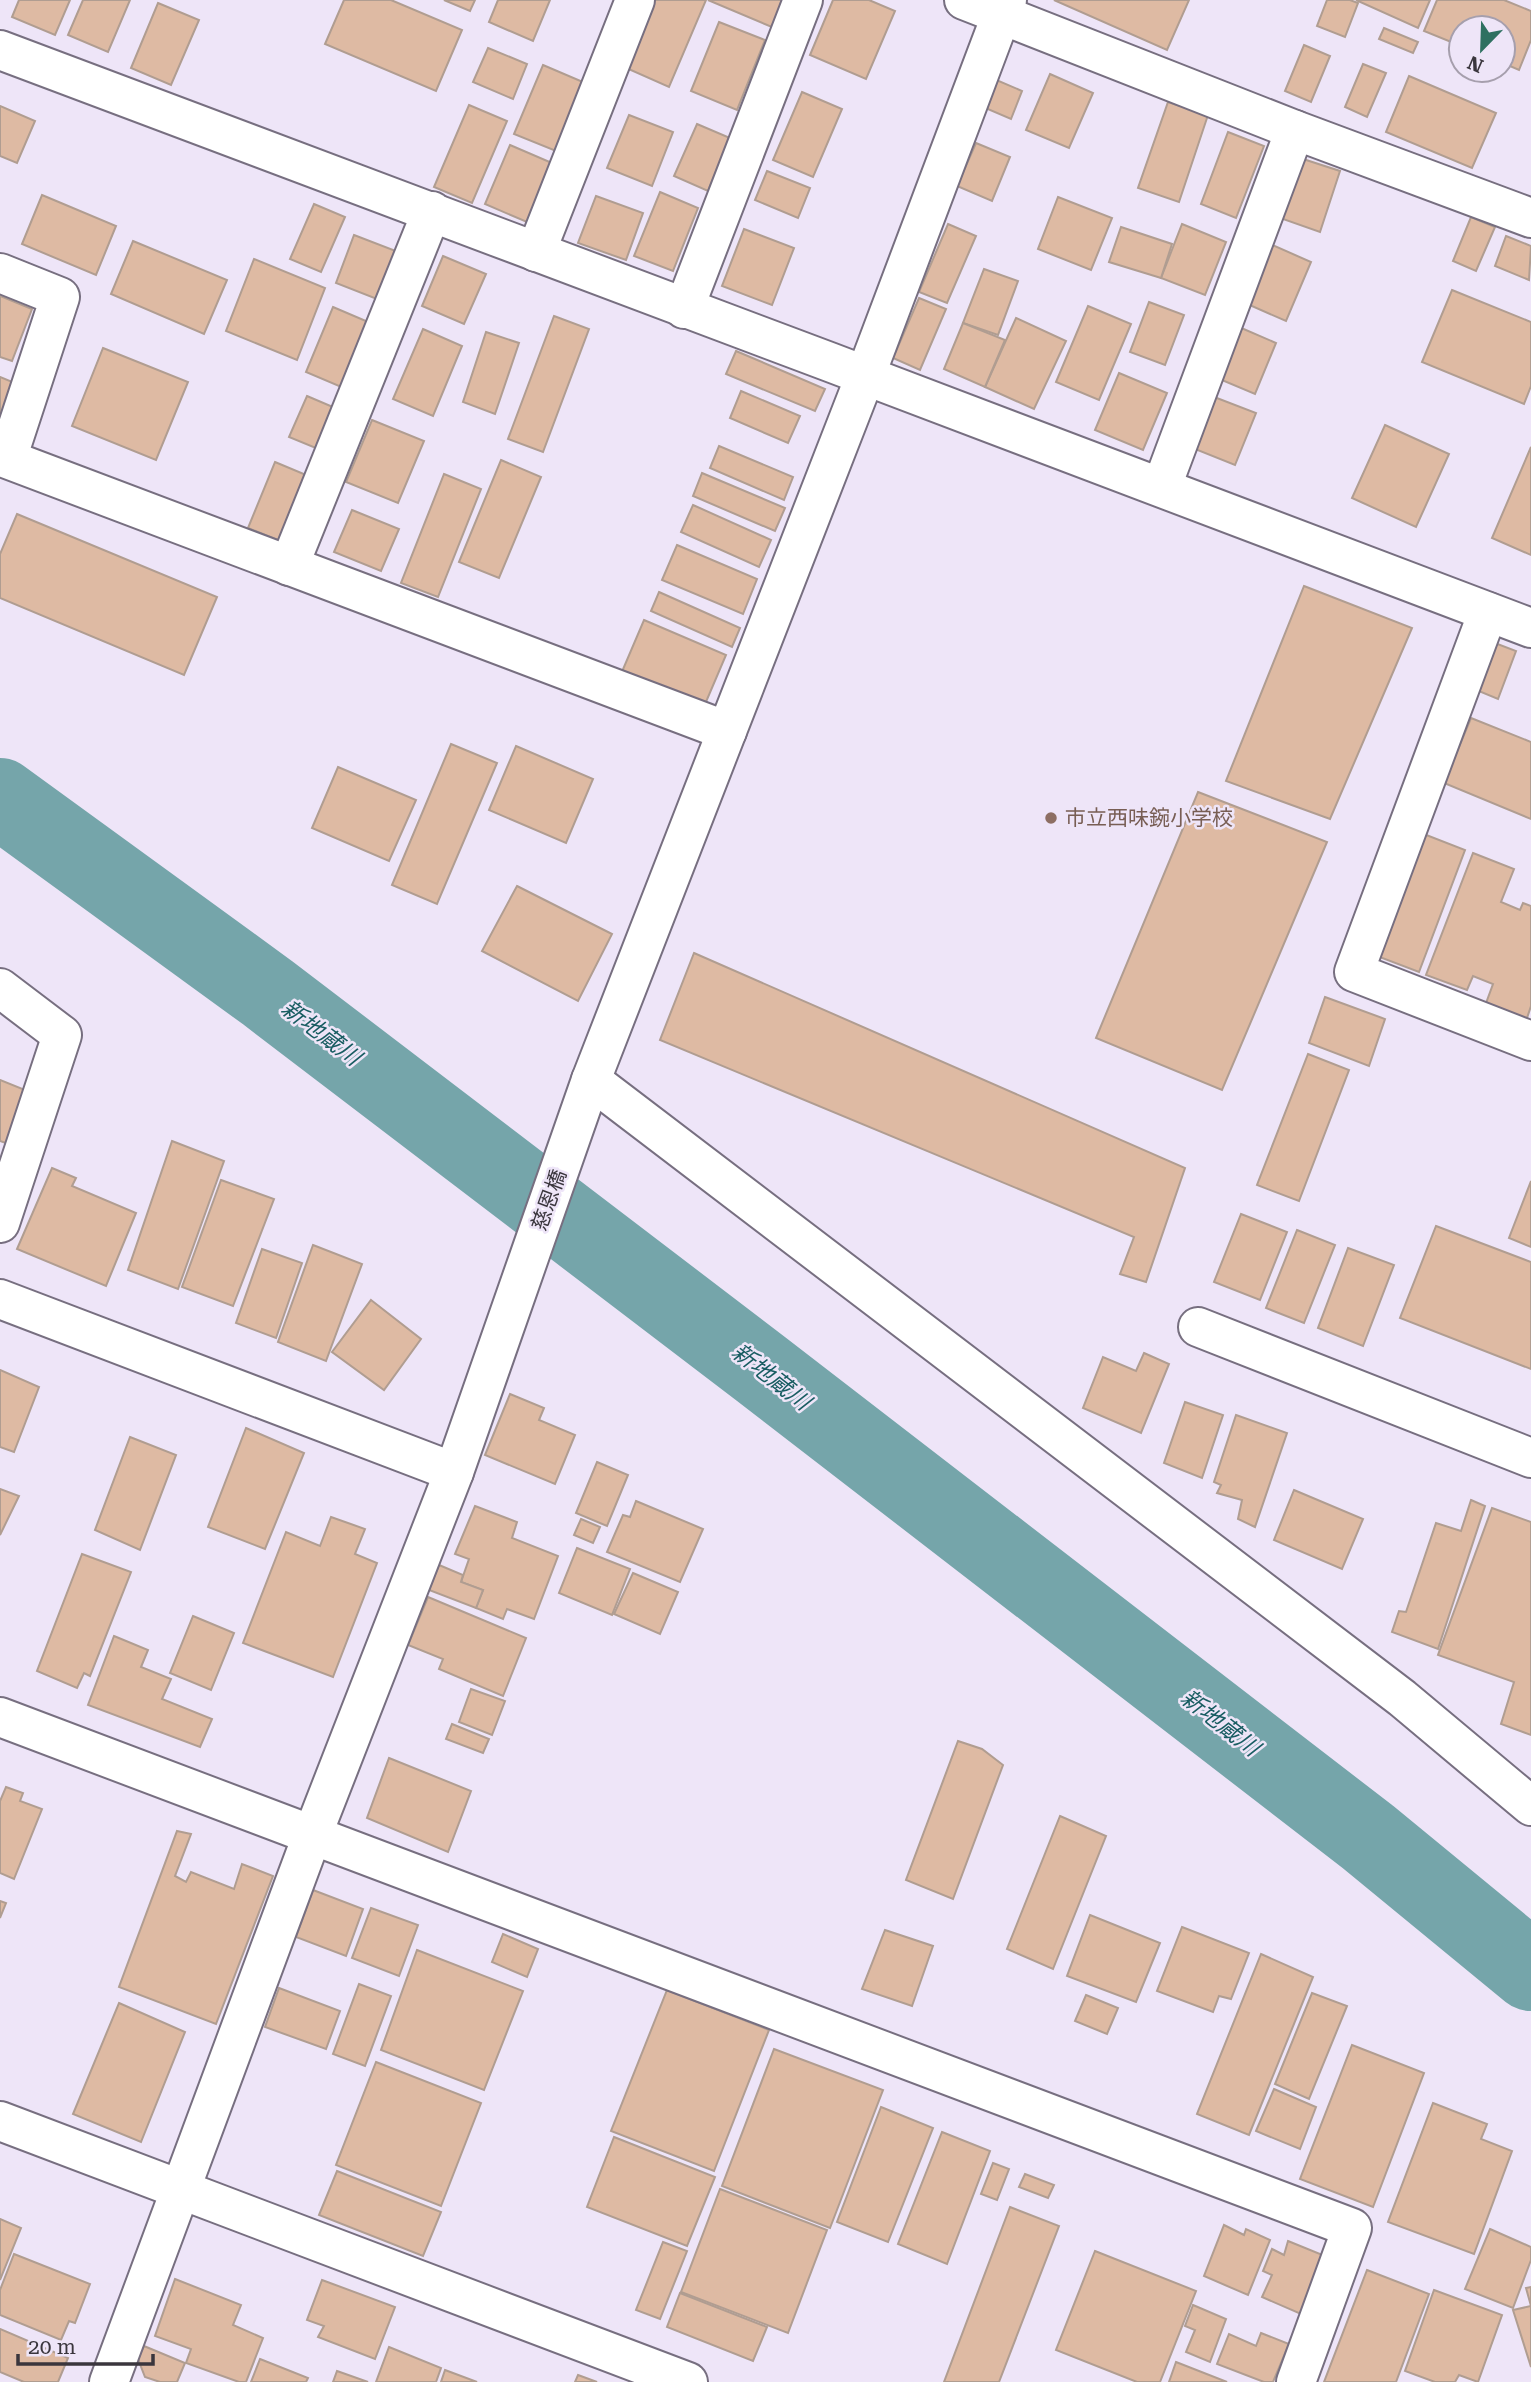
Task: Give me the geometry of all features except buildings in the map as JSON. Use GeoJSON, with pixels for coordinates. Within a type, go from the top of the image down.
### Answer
{"type":"FeatureCollection","features":[{"type":"Feature","properties":{"kind":"street"},"geometry":{"type":"LineString","coordinates":[[537,252],[635,0]]}},
{"type":"Feature","properties":{"kind":"street"},"geometry":{"type":"LineString","coordinates":[[684,309],[803,0]]}},
{"type":"Feature","properties":{"kind":"street"},"geometry":{"type":"LineString","coordinates":[[964,0],[1004,7],[1295,130],[1531,218]]}},
{"type":"Feature","properties":{"kind":"street","name":"慈恩橋"},"geometry":{"type":"LineString","coordinates":[[109,2382],[312,1836],[454,1472],[592,1080],[866,374],[1004,7]]}},
{"type":"Feature","properties":{"kind":"street"},"geometry":{"type":"LineString","coordinates":[[0,50],[432,211],[684,309],[866,374],[1531,628]]}},
{"type":"Feature","properties":{"kind":"street"},"geometry":{"type":"LineString","coordinates":[[1162,486],[1295,130]]}},
{"type":"Feature","properties":{"kind":"street"},"geometry":{"type":"LineString","coordinates":[[289,566],[432,211]]}},
{"type":"Feature","properties":{"kind":"street"},"geometry":{"type":"LineString","coordinates":[[0,273],[61,297],[7,459],[727,730]]}},
{"type":"Feature","properties":{"kind":"street"},"geometry":{"type":"LineString","coordinates":[[1488,612],[1354,972],[1531,1041]]}},
{"type":"Feature","properties":{"kind":"street"},"geometry":{"type":"LineString","coordinates":[[0,988],[62,1035],[0,1223]]}},
{"type":"Feature","properties":{"kind":"street"},"geometry":{"type":"LineString","coordinates":[[592,1080],[1402,1698],[1531,1806]]}},
{"type":"Feature","properties":{"kind":"street"},"geometry":{"type":"LineString","coordinates":[[0,1299],[454,1472]]}},
{"type":"Feature","properties":{"kind":"street"},"geometry":{"type":"LineString","coordinates":[[1198,1327],[1531,1458]]}},
{"type":"Feature","properties":{"kind":"street"},"geometry":{"type":"LineString","coordinates":[[0,1717],[1352,2228],[1296,2382]]}},
{"type":"Feature","properties":{"kind":"street"},"geometry":{"type":"LineString","coordinates":[[0,2121],[688,2382]]}},
{"type":"Feature","properties":{"kind":"waterway","name":"新地蔵川"},"geometry":{"type":"LineString","coordinates":[[0,798],[268,993],[761,1369],[1368,1837],[1531,1971]]}},
{"type":"Feature","properties":{"kind":"place","name":"市立西味鋺小学校"},"geometry":{"type":"Point","coordinates":[1051,818]}}]}
